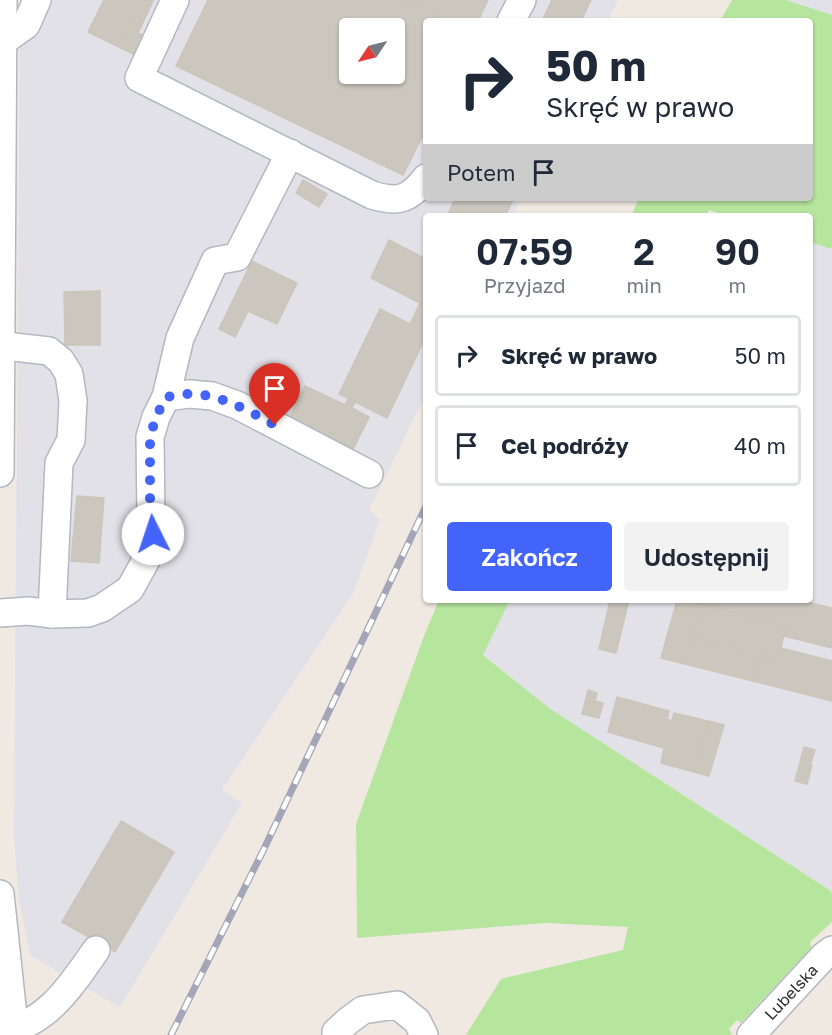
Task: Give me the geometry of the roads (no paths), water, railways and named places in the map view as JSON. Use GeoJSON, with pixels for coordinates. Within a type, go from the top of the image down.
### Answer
{"type":"FeatureCollection","features":[{"type":"Feature","properties":{"kind":"street"},"geometry":{"type":"LineString","coordinates":[[0,473],[3,0]]}},
{"type":"Feature","properties":{"kind":"street"},"geometry":{"type":"LineString","coordinates":[[2,42],[26,25],[37,0]]}},
{"type":"Feature","properties":{"kind":"street"},"geometry":{"type":"LineString","coordinates":[[175,0],[139,78],[372,195],[398,200],[409,196],[423,182]]}},
{"type":"Feature","properties":{"kind":"street"},"geometry":{"type":"LineString","coordinates":[[513,18],[522,0]]}},
{"type":"Feature","properties":{"kind":"street"},"geometry":{"type":"LineString","coordinates":[[0,613],[28,611],[52,614],[88,613],[102,608],[130,589],[147,558],[153,534],[150,504],[150,437],[156,417],[166,397],[180,338],[215,261],[237,257],[290,153]]}},
{"type":"Feature","properties":{"kind":"street"},"geometry":{"type":"LineString","coordinates":[[0,348],[14,347],[50,351],[61,361],[69,374],[73,401],[71,440],[59,463],[52,614]]}},
{"type":"Feature","properties":{"kind":"street"},"geometry":{"type":"LineString","coordinates":[[166,397],[189,393],[212,396],[229,402],[369,474]]}},
{"type":"Feature","properties":{"kind":"street"},"geometry":{"type":"LineString","coordinates":[[0,894],[9,1033],[44,1014],[60,999],[96,950]]}},
{"type":"Feature","properties":{"kind":"street","name":"Lubelska"},"geometry":{"type":"LineString","coordinates":[[751,1035],[832,950]]}},
{"type":"Feature","properties":{"kind":"street"},"geometry":{"type":"LineString","coordinates":[[336,1035],[336,1032],[363,1010],[397,1005],[417,1021],[424,1035]]}},
{"type":"Feature","properties":{"kind":"railway"},"geometry":{"type":"LineString","coordinates":[[171,1035],[263,851],[423,512]]}}]}
